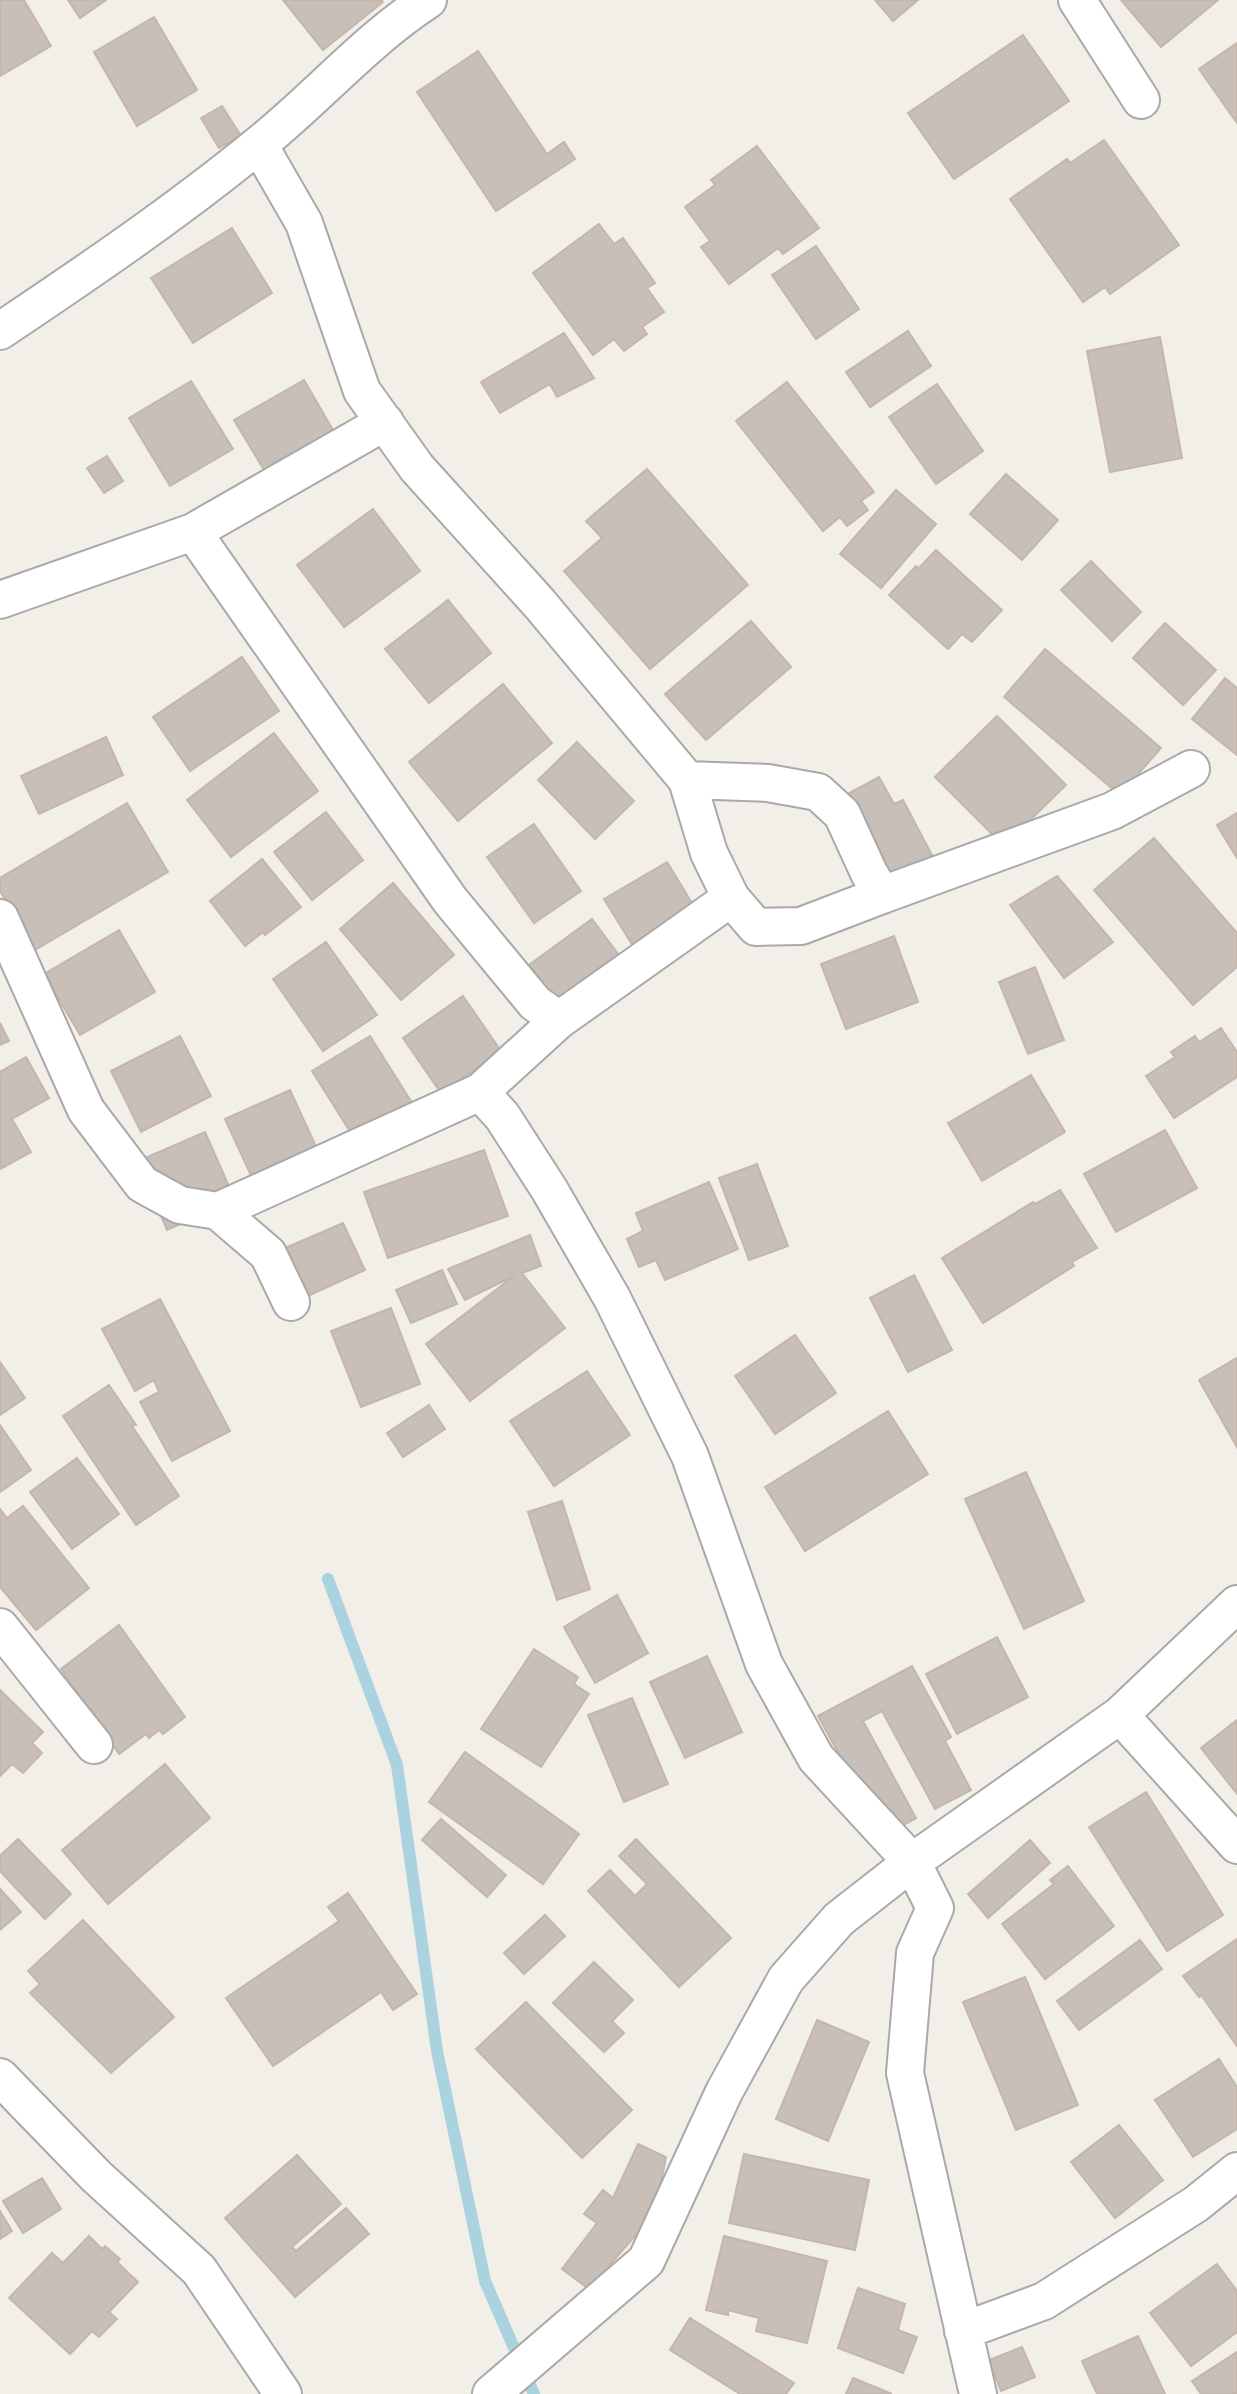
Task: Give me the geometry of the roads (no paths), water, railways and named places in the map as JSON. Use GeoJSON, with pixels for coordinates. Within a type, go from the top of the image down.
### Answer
{"type":"FeatureCollection","features":[{"type":"Feature","properties":{"kind":"street"},"geometry":{"type":"LineString","coordinates":[[0,331],[138,239],[259,145],[399,19],[428,0]]}},
{"type":"Feature","properties":{"kind":"street"},"geometry":{"type":"LineString","coordinates":[[1077,0],[1141,100]]}},
{"type":"Feature","properties":{"kind":"street"},"geometry":{"type":"LineString","coordinates":[[259,145],[304,223],[362,391],[417,468],[539,603],[687,780],[709,853],[731,898],[756,927],[801,926],[1112,811],[1191,769]]}},
{"type":"Feature","properties":{"kind":"street"},"geometry":{"type":"LineString","coordinates":[[0,600],[193,532],[385,422]]}},
{"type":"Feature","properties":{"kind":"street"},"geometry":{"type":"LineString","coordinates":[[193,532],[450,900],[535,1003],[559,1020]]}},
{"type":"Feature","properties":{"kind":"street"},"geometry":{"type":"LineString","coordinates":[[687,780],[768,783],[818,792],[842,814],[882,895]]}},
{"type":"Feature","properties":{"kind":"street"},"geometry":{"type":"LineString","coordinates":[[218,1211],[480,1092],[559,1020],[731,898]]}},
{"type":"Feature","properties":{"kind":"street"},"geometry":{"type":"LineString","coordinates":[[0,918],[86,1110],[142,1184],[180,1205],[218,1211],[268,1254],[291,1302]]}},
{"type":"Feature","properties":{"kind":"street"},"geometry":{"type":"LineString","coordinates":[[480,1092],[502,1116],[549,1189],[612,1298],[690,1456],[764,1664],[816,1758],[912,1862],[935,1908],[915,1953],[905,2073],[978,2394]]}},
{"type":"Feature","properties":{"kind":"street"},"geometry":{"type":"LineString","coordinates":[[491,2394],[646,2261],[724,2092],[786,1979],[839,1919],[912,1862],[1120,1715],[1237,1604]]}},
{"type":"Feature","properties":{"kind":"street"},"geometry":{"type":"LineString","coordinates":[[0,1627],[94,1745]]}},
{"type":"Feature","properties":{"kind":"street"},"geometry":{"type":"LineString","coordinates":[[1120,1715],[1237,1845]]}},
{"type":"Feature","properties":{"kind":"street"},"geometry":{"type":"LineString","coordinates":[[0,2077],[96,2176],[199,2270],[283,2394]]}},
{"type":"Feature","properties":{"kind":"street"},"geometry":{"type":"LineString","coordinates":[[963,2331],[1044,2301],[1196,2204],[1237,2171]]}},
{"type":"Feature","properties":{"kind":"waterway"},"geometry":{"type":"LineString","coordinates":[[328,1579],[397,1765],[437,2051],[485,2281],[534,2394]]}}]}
